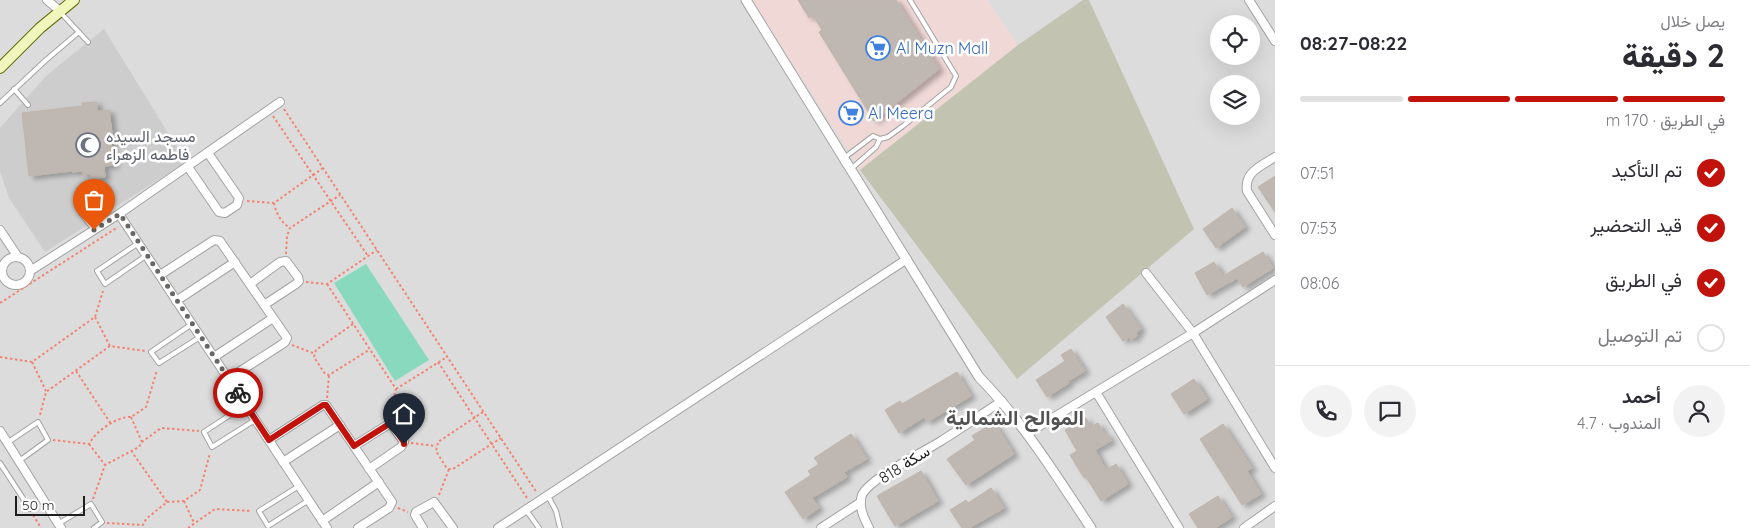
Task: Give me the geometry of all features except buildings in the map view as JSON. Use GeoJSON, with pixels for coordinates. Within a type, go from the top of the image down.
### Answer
{"type":"FeatureCollection","features":[{"type":"Feature","properties":{"kind":"main road"},"geometry":{"type":"LineString","coordinates":[[0,68],[74,0]]}},
{"type":"Feature","properties":{"kind":"street"},"geometry":{"type":"LineString","coordinates":[[47,0],[60,11]]}},
{"type":"Feature","properties":{"kind":"street"},"geometry":{"type":"LineString","coordinates":[[746,0],[979,377],[1002,401],[1028,433],[1090,528]]}},
{"type":"Feature","properties":{"kind":"street"},"geometry":{"type":"LineString","coordinates":[[1249,0],[1275,41]]}},
{"type":"Feature","properties":{"kind":"street"},"geometry":{"type":"LineString","coordinates":[[30,271],[120,214],[280,102]]}},
{"type":"Feature","properties":{"kind":"street"},"geometry":{"type":"LineString","coordinates":[[188,167],[218,212],[225,213],[237,205],[239,200],[208,153]]}},
{"type":"Feature","properties":{"kind":"street"},"geometry":{"type":"LineString","coordinates":[[1275,158],[1254,170],[1245,183],[1247,191],[1275,235]]}},
{"type":"Feature","properties":{"kind":"street"},"geometry":{"type":"LineString","coordinates":[[120,214],[327,528]]}},
{"type":"Feature","properties":{"kind":"street"},"geometry":{"type":"LineString","coordinates":[[0,230],[18,257],[27,262],[30,271],[27,280],[23,283],[14,285],[3,283],[2,262],[9,258],[18,257]]}},
{"type":"Feature","properties":{"kind":"street"},"geometry":{"type":"LineString","coordinates":[[160,275],[214,240],[220,240],[273,318],[286,340],[228,379]]}},
{"type":"Feature","properties":{"kind":"street"},"geometry":{"type":"LineString","coordinates":[[498,528],[906,260]]}},
{"type":"Feature","properties":{"kind":"street"},"geometry":{"type":"LineString","coordinates":[[250,284],[280,262],[286,261],[298,277],[296,284],[264,305]]}},
{"type":"Feature","properties":{"kind":"street"},"geometry":{"type":"LineString","coordinates":[[176,301],[235,262]]}},
{"type":"Feature","properties":{"kind":"street"},"geometry":{"type":"LineString","coordinates":[[1146,273],[1193,333],[1275,468]]}},
{"type":"Feature","properties":{"kind":"street"},"geometry":{"type":"LineString","coordinates":[[1028,433],[1193,333],[1275,280]]}},
{"type":"Feature","properties":{"kind":"street"},"geometry":{"type":"LineString","coordinates":[[214,358],[273,318]]}},
{"type":"Feature","properties":{"kind":"street"},"geometry":{"type":"LineString","coordinates":[[1096,392],[1179,528]]}},
{"type":"Feature","properties":{"kind":"street","name":"سكة 818"},"geometry":{"type":"LineString","coordinates":[[861,502],[866,489],[871,484],[941,442],[1002,401]]}},
{"type":"Feature","properties":{"kind":"street"},"geometry":{"type":"LineString","coordinates":[[269,440],[323,405],[326,405],[392,502],[392,505],[358,528]]}},
{"type":"Feature","properties":{"kind":"street"},"geometry":{"type":"LineString","coordinates":[[354,446],[389,424],[392,425],[404,442],[401,447],[369,469]]}},
{"type":"Feature","properties":{"kind":"street"},"geometry":{"type":"LineString","coordinates":[[283,462],[340,425]]}},
{"type":"Feature","properties":{"kind":"street"},"geometry":{"type":"LineString","coordinates":[[0,431],[60,526]]}},
{"type":"Feature","properties":{"kind":"street"},"geometry":{"type":"LineString","coordinates":[[322,521],[379,482]]}},
{"type":"Feature","properties":{"kind":"street"},"geometry":{"type":"LineString","coordinates":[[821,528],[861,502]]}},
{"type":"Feature","properties":{"kind":"street"},"geometry":{"type":"LineString","coordinates":[[861,502],[861,509],[869,528]]}},
{"type":"Feature","properties":{"kind":"street"},"geometry":{"type":"LineString","coordinates":[[423,528],[415,515],[416,512],[430,503],[436,503],[453,528]]}},
{"type":"Feature","properties":{"kind":"street"},"geometry":{"type":"LineString","coordinates":[[1244,528],[1275,506]]}},
{"type":"Feature","properties":{"kind":"lane"},"geometry":{"type":"LineString","coordinates":[[844,158],[873,136],[880,139],[888,137],[952,87],[956,76],[910,0]]}},
{"type":"Feature","properties":{"kind":"lane"},"geometry":{"type":"LineString","coordinates":[[60,11],[88,42]]}},
{"type":"Feature","properties":{"kind":"lane"},"geometry":{"type":"LineString","coordinates":[[0,104],[14,89],[79,32]]}},
{"type":"Feature","properties":{"kind":"lane"},"geometry":{"type":"LineString","coordinates":[[14,89],[28,105]]}},
{"type":"Feature","properties":{"kind":"lane"},"geometry":{"type":"LineString","coordinates":[[851,168],[876,147],[880,139]]}},
{"type":"Feature","properties":{"kind":"lane"},"geometry":{"type":"LineString","coordinates":[[81,213],[94,230]]}},
{"type":"Feature","properties":{"kind":"lane"},"geometry":{"type":"LineString","coordinates":[[138,243],[97,272],[105,284],[147,255]]}},
{"type":"Feature","properties":{"kind":"lane"},"geometry":{"type":"LineString","coordinates":[[192,324],[152,352],[159,363],[200,337]]}},
{"type":"Feature","properties":{"kind":"lane"},"geometry":{"type":"LineString","coordinates":[[246,405],[204,432],[212,447],[256,420]]}},
{"type":"Feature","properties":{"kind":"lane"},"geometry":{"type":"LineString","coordinates":[[7,443],[38,422],[48,440],[19,461]]}},
{"type":"Feature","properties":{"kind":"lane"},"geometry":{"type":"LineString","coordinates":[[0,463],[30,509]]}},
{"type":"Feature","properties":{"kind":"lane"},"geometry":{"type":"LineString","coordinates":[[299,486],[259,512],[268,526],[309,500]]}},
{"type":"Feature","properties":{"kind":"lane"},"geometry":{"type":"LineString","coordinates":[[545,498],[556,511],[560,528]]}},
{"type":"Feature","properties":{"kind":"lane"},"geometry":{"type":"LineString","coordinates":[[60,526],[91,504],[102,522],[94,528]]}},
{"type":"Feature","properties":{"kind":"lane"},"geometry":{"type":"LineString","coordinates":[[529,508],[539,528]]}},
{"type":"Feature","properties":{"kind":"path"},"geometry":{"type":"LineString","coordinates":[[280,102],[446,357],[501,438],[545,498]]}},
{"type":"Feature","properties":{"kind":"path"},"geometry":{"type":"LineString","coordinates":[[269,110],[368,256]]}},
{"type":"Feature","properties":{"kind":"path"},"geometry":{"type":"LineString","coordinates":[[239,200],[274,203],[323,168]]}},
{"type":"Feature","properties":{"kind":"path"},"geometry":{"type":"LineString","coordinates":[[286,261],[287,236],[290,228],[340,194]]}},
{"type":"Feature","properties":{"kind":"path"},"geometry":{"type":"LineString","coordinates":[[274,203],[274,208],[286,226],[290,228]]}},
{"type":"Feature","properties":{"kind":"path"},"geometry":{"type":"LineString","coordinates":[[0,303],[125,222]]}},
{"type":"Feature","properties":{"kind":"path"},"geometry":{"type":"LineString","coordinates":[[298,281],[327,284],[377,250]]}},
{"type":"Feature","properties":{"kind":"path"},"geometry":{"type":"LineString","coordinates":[[0,357],[32,362],[95,317],[105,284]]}},
{"type":"Feature","properties":{"kind":"path"},"geometry":{"type":"LineString","coordinates":[[327,284],[396,389],[389,424]]}},
{"type":"Feature","properties":{"kind":"path"},"geometry":{"type":"LineString","coordinates":[[95,317],[110,346]]}},
{"type":"Feature","properties":{"kind":"path"},"geometry":{"type":"LineString","coordinates":[[314,353],[353,324]]}},
{"type":"Feature","properties":{"kind":"path"},"geometry":{"type":"LineString","coordinates":[[286,340],[314,353]]}},
{"type":"Feature","properties":{"kind":"path"},"geometry":{"type":"LineString","coordinates":[[46,392],[110,346],[152,352]]}},
{"type":"Feature","properties":{"kind":"path"},"geometry":{"type":"LineString","coordinates":[[329,375],[370,350]]}},
{"type":"Feature","properties":{"kind":"path"},"geometry":{"type":"LineString","coordinates":[[314,353],[314,357],[325,374],[329,375]]}},
{"type":"Feature","properties":{"kind":"path"},"geometry":{"type":"LineString","coordinates":[[396,389],[446,357]]}},
{"type":"Feature","properties":{"kind":"path"},"geometry":{"type":"LineString","coordinates":[[32,362],[46,392],[38,422]]}},
{"type":"Feature","properties":{"kind":"path"},"geometry":{"type":"LineString","coordinates":[[438,362],[491,444],[529,508]]}},
{"type":"Feature","properties":{"kind":"path"},"geometry":{"type":"LineString","coordinates":[[89,444],[94,435],[124,417],[131,417],[146,407],[159,363]]}},
{"type":"Feature","properties":{"kind":"path"},"geometry":{"type":"LineString","coordinates":[[76,371],[111,424]]}},
{"type":"Feature","properties":{"kind":"path"},"geometry":{"type":"LineString","coordinates":[[326,405],[329,375]]}},
{"type":"Feature","properties":{"kind":"path"},"geometry":{"type":"LineString","coordinates":[[449,469],[436,451],[438,442],[483,412]]}},
{"type":"Feature","properties":{"kind":"path"},"geometry":{"type":"LineString","coordinates":[[131,417],[142,442]]}},
{"type":"Feature","properties":{"kind":"path"},"geometry":{"type":"LineString","coordinates":[[91,504],[105,465],[139,447],[142,442],[161,428],[204,432]]}},
{"type":"Feature","properties":{"kind":"path"},"geometry":{"type":"LineString","coordinates":[[449,469],[453,469],[501,438]]}},
{"type":"Feature","properties":{"kind":"path"},"geometry":{"type":"LineString","coordinates":[[48,440],[89,444],[105,465]]}},
{"type":"Feature","properties":{"kind":"path"},"geometry":{"type":"LineString","coordinates":[[404,442],[436,446]]}},
{"type":"Feature","properties":{"kind":"path"},"geometry":{"type":"LineString","coordinates":[[144,528],[143,525],[146,519],[167,502],[184,501],[200,490],[212,447]]}},
{"type":"Feature","properties":{"kind":"path"},"geometry":{"type":"LineString","coordinates":[[131,451],[167,502]]}},
{"type":"Feature","properties":{"kind":"path"},"geometry":{"type":"LineString","coordinates":[[436,503],[449,469]]}},
{"type":"Feature","properties":{"kind":"path"},"geometry":{"type":"LineString","coordinates":[[184,501],[194,523]]}},
{"type":"Feature","properties":{"kind":"path"},"geometry":{"type":"LineString","coordinates":[[392,505],[415,515]]}},
{"type":"Feature","properties":{"kind":"path"},"geometry":{"type":"LineString","coordinates":[[30,509],[41,528]]}},
{"type":"Feature","properties":{"kind":"path"},"geometry":{"type":"LineString","coordinates":[[188,528],[215,509],[259,512]]}},
{"type":"Feature","properties":{"kind":"path"},"geometry":{"type":"LineString","coordinates":[[102,522],[143,525]]}},
{"type":"Feature","properties":{"kind":"shaded area"},"geometry":{"type":"Polygon","coordinates":[[[0,0],[1275,0],[1275,528],[0,528],[0,0]]]}},
{"type":"Feature","properties":{"kind":"shaded area"},"geometry":{"type":"Polygon","coordinates":[[[752,0],[987,0],[1018,45],[860,170],[752,0]]]}},
{"type":"Feature","properties":{"kind":"shaded area"},"geometry":{"type":"Polygon","coordinates":[[[1083,0],[1089,0],[1194,229],[1017,379],[860,170],[1018,45],[1083,0]]]}},
{"type":"Feature","properties":{"kind":"shaded area","name":"مسجد السيده فاطمه الزهراء"},"geometry":{"type":"Polygon","coordinates":[[[104,29],[186,162],[45,252],[9,198],[0,171],[0,128],[46,76],[104,29]]]}},
{"type":"Feature","properties":{"kind":"green space"},"geometry":{"type":"Polygon","coordinates":[[[366,264],[429,360],[395,381],[334,283],[366,264]]]}},
{"type":"Feature","properties":{"kind":"way so far"},"geometry":{"type":"LineString","coordinates":[[94,230],[120,214],[238,393]]}},
{"type":"Feature","properties":{"kind":"place","name":"Al Muzn Mall"},"geometry":{"type":"Point","coordinates":[878,48]}},
{"type":"Feature","properties":{"kind":"place","name":"Al Meera"},"geometry":{"type":"Point","coordinates":[851,113]}},
{"type":"Feature","properties":{"kind":"place","name":"مسجد السيده فاطمه الزهراء"},"geometry":{"type":"Point","coordinates":[88,145]}},
{"type":"Feature","properties":{"kind":"district","name":"الموالح الشمالية"},"geometry":{"type":"Point","coordinates":[1015,418]}},
{"type":"Feature","properties":{"kind":"route"},"geometry":{"type":"LineString","coordinates":[[238,393],[269,440],[323,405],[326,405],[354,446],[389,424],[392,425],[404,444]]}}]}
